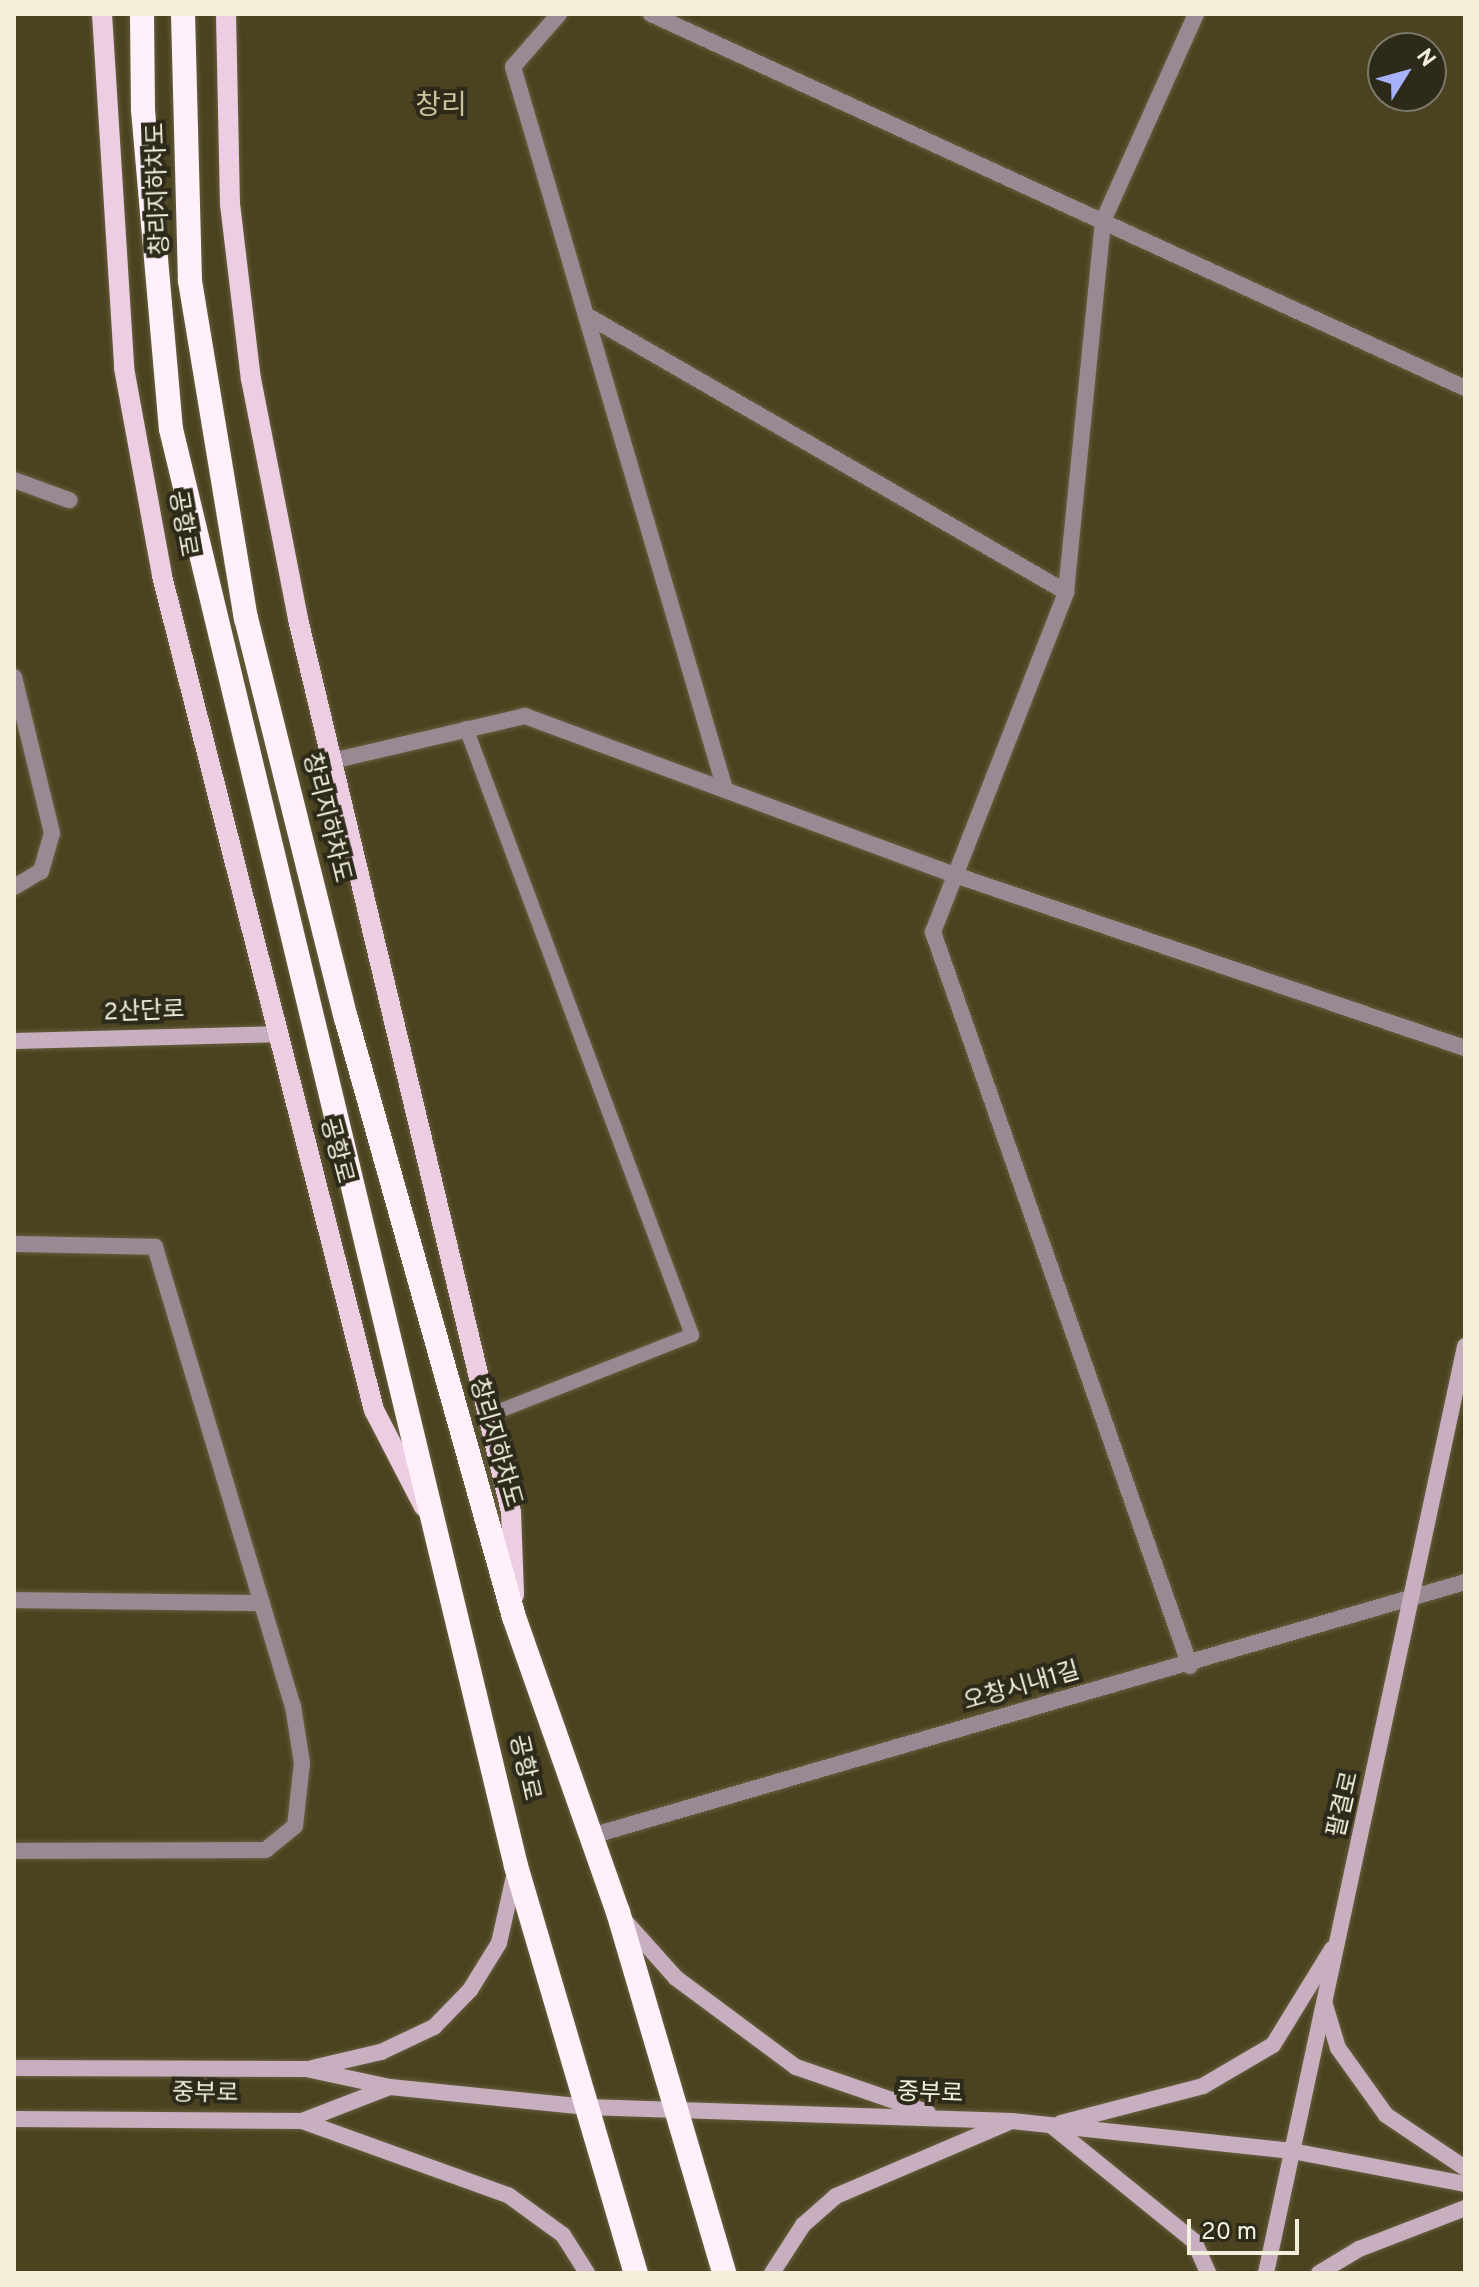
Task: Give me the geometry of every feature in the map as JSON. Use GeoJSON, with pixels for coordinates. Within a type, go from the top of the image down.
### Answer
{"type":"FeatureCollection","features":[{"type":"Feature","properties":{"kind":"highway","name":"창리지하차도"},"geometry":{"type":"LineString","coordinates":[[142,14],[143,110],[171,429],[310,1026],[443,1543]]}},
{"type":"Feature","properties":{"kind":"highway","name":"창리지하차도"},"geometry":{"type":"LineString","coordinates":[[183,14],[190,281],[246,618],[346,1018],[514,1617]]}},
{"type":"Feature","properties":{"kind":"highway","name":"공항로"},"geometry":{"type":"LineString","coordinates":[[443,1543],[516,1866],[636,2273]]}},
{"type":"Feature","properties":{"kind":"highway","name":"공항로"},"geometry":{"type":"LineString","coordinates":[[514,1617],[618,1912],[680,2113],[724,2273]]}},
{"type":"Feature","properties":{"kind":"main road","name":"공항로"},"geometry":{"type":"LineString","coordinates":[[102,14],[124,368],[162,576],[374,1410],[443,1543]]}},
{"type":"Feature","properties":{"kind":"main road","name":"공항로"},"geometry":{"type":"LineString","coordinates":[[226,14],[230,204],[251,379],[332,761],[511,1512],[514,1617]]}},
{"type":"Feature","properties":{"kind":"main road","name":"2산단로"},"geometry":{"type":"LineString","coordinates":[[14,1041],[276,1034]]}},
{"type":"Feature","properties":{"kind":"main road","name":"팔결로"},"geometry":{"type":"LineString","coordinates":[[1266,2273],[1416,1598],[1465,1346]]}},
{"type":"Feature","properties":{"kind":"main road"},"geometry":{"type":"LineString","coordinates":[[306,2069],[381,2052],[434,2027],[470,1990],[499,1943],[516,1866]]}},
{"type":"Feature","properties":{"kind":"main road"},"geometry":{"type":"LineString","coordinates":[[618,1912],[676,1978],[796,2067],[951,2119]]}},
{"type":"Feature","properties":{"kind":"main road"},"geometry":{"type":"LineString","coordinates":[[1051,2125],[1203,2086],[1273,2045],[1340,1935]]}},
{"type":"Feature","properties":{"kind":"main road"},"geometry":{"type":"LineString","coordinates":[[1325,2004],[1338,2048],[1386,2115],[1465,2168]]}},
{"type":"Feature","properties":{"kind":"main road","name":"중부로"},"geometry":{"type":"LineString","coordinates":[[14,2068],[306,2069],[390,2087],[587,2107],[680,2113],[1012,2121],[1292,2151],[1465,2184]]}},
{"type":"Feature","properties":{"kind":"main road","name":"중부로"},"geometry":{"type":"LineString","coordinates":[[14,2119],[302,2121],[390,2087]]}},
{"type":"Feature","properties":{"kind":"main road"},"geometry":{"type":"LineString","coordinates":[[302,2121],[508,2195],[563,2235],[587,2273]]}},
{"type":"Feature","properties":{"kind":"main road"},"geometry":{"type":"LineString","coordinates":[[772,2273],[795,2234],[836,2196],[1012,2121]]}},
{"type":"Feature","properties":{"kind":"main road"},"geometry":{"type":"LineString","coordinates":[[1051,2125],[1194,2241],[1208,2273]]}},
{"type":"Feature","properties":{"kind":"main road"},"geometry":{"type":"LineString","coordinates":[[1319,2273],[1359,2249],[1465,2208]]}},
{"type":"Feature","properties":{"kind":"street"},"geometry":{"type":"LineString","coordinates":[[559,14],[513,67],[725,789]]}},
{"type":"Feature","properties":{"kind":"street"},"geometry":{"type":"LineString","coordinates":[[651,14],[1465,388]]}},
{"type":"Feature","properties":{"kind":"street"},"geometry":{"type":"LineString","coordinates":[[1190,1666],[933,932],[1066,592],[1103,221],[1196,14]]}},
{"type":"Feature","properties":{"kind":"street"},"geometry":{"type":"LineString","coordinates":[[586,315],[1066,592]]}},
{"type":"Feature","properties":{"kind":"street"},"geometry":{"type":"LineString","coordinates":[[14,480],[69,500]]}},
{"type":"Feature","properties":{"kind":"street"},"geometry":{"type":"LineString","coordinates":[[14,677],[52,833],[41,871],[14,887]]}},
{"type":"Feature","properties":{"kind":"street"},"geometry":{"type":"LineString","coordinates":[[332,761],[525,716],[955,875],[1465,1048]]}},
{"type":"Feature","properties":{"kind":"street"},"geometry":{"type":"LineString","coordinates":[[14,1244],[155,1247],[262,1603],[302,1763],[295,1826],[265,1850],[14,1851]]}},
{"type":"Feature","properties":{"kind":"street","name":"오창시내1길"},"geometry":{"type":"LineString","coordinates":[[591,1836],[1190,1666],[1465,1582]]}},
{"type":"Feature","properties":{"kind":"street"},"geometry":{"type":"LineString","coordinates":[[14,1600],[262,1603]]}},
{"type":"Feature","properties":{"kind":"lane"},"geometry":{"type":"LineString","coordinates":[[466,728],[692,1335],[489,1415]]}},
{"type":"Feature","properties":{"kind":"district","name":"창리"},"geometry":{"type":"Point","coordinates":[441,107]}}]}
